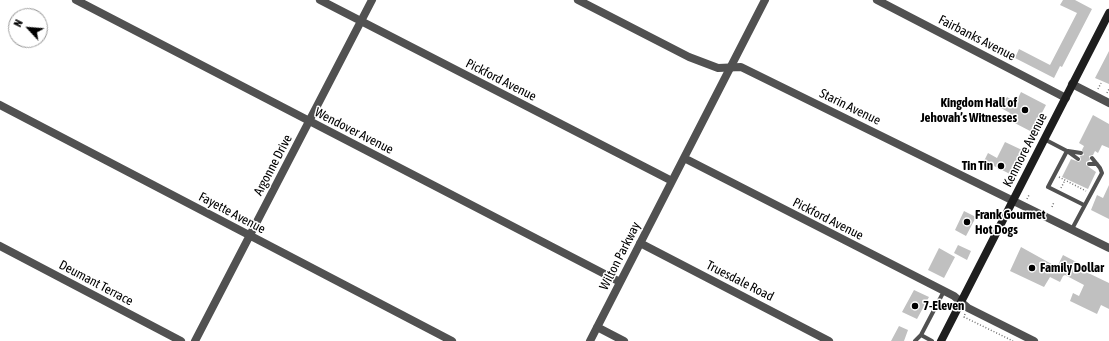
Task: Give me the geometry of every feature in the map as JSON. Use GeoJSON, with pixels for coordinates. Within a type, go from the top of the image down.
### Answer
{"type":"FeatureCollection","features":[{"type":"Feature","properties":{"kind":"main road","name":"Kenmore Avenue"},"geometry":{"type":"LineString","coordinates":[[941,341],[1109,13]]}},
{"type":"Feature","properties":{"kind":"street","name":"Wendover Avenue"},"geometry":{"type":"LineString","coordinates":[[76,0],[620,282]]}},
{"type":"Feature","properties":{"kind":"street","name":"Pickford Avenue"},"geometry":{"type":"LineString","coordinates":[[320,0],[672,182]]}},
{"type":"Feature","properties":{"kind":"street","name":"Argonne Drive"},"geometry":{"type":"LineString","coordinates":[[195,341],[372,0]]}},
{"type":"Feature","properties":{"kind":"street","name":"Starin Avenue"},"geometry":{"type":"LineString","coordinates":[[578,0],[689,58],[718,68],[741,67],[1109,248]]}},
{"type":"Feature","properties":{"kind":"street"},"geometry":{"type":"LineString","coordinates":[[684,158],[765,0]]}},
{"type":"Feature","properties":{"kind":"street","name":"Fairbanks Avenue"},"geometry":{"type":"LineString","coordinates":[[877,0],[1066,98]]}},
{"type":"Feature","properties":{"kind":"street"},"geometry":{"type":"LineString","coordinates":[[1072,84],[1109,103]]}},
{"type":"Feature","properties":{"kind":"street","name":"Fayette Avenue"},"geometry":{"type":"LineString","coordinates":[[0,105],[452,341]]}},
{"type":"Feature","properties":{"kind":"street","name":"Pickford Avenue"},"geometry":{"type":"LineString","coordinates":[[684,158],[944,291],[968,308],[1034,341]]}},
{"type":"Feature","properties":{"kind":"street","name":"Wilton Parkway"},"geometry":{"type":"LineString","coordinates":[[590,341],[684,158]]}},
{"type":"Feature","properties":{"kind":"street","name":"Truesdale Road"},"geometry":{"type":"LineString","coordinates":[[640,243],[829,341]]}},
{"type":"Feature","properties":{"kind":"street","name":"Deumant Terrace"},"geometry":{"type":"LineString","coordinates":[[0,246],[181,341]]}},
{"type":"Feature","properties":{"kind":"street"},"geometry":{"type":"LineString","coordinates":[[597,327],[624,341]]}},
{"type":"Feature","properties":{"kind":"lane"},"geometry":{"type":"LineString","coordinates":[[1044,139],[1067,150],[1081,153]]}},
{"type":"Feature","properties":{"kind":"lane"},"geometry":{"type":"LineString","coordinates":[[1067,150],[1078,159]]}},
{"type":"Feature","properties":{"kind":"lane"},"geometry":{"type":"LineString","coordinates":[[1067,150],[1048,187],[1084,204]]}},
{"type":"Feature","properties":{"kind":"lane"},"geometry":{"type":"LineString","coordinates":[[1072,229],[1084,204],[1102,173],[1102,170],[1092,158]]}},
{"type":"Feature","properties":{"kind":"lane"},"geometry":{"type":"LineString","coordinates":[[1089,164],[1097,164]]}},
{"type":"Feature","properties":{"kind":"lane"},"geometry":{"type":"LineString","coordinates":[[915,341],[921,335],[944,291]]}},
{"type":"Feature","properties":{"kind":"lane"},"geometry":{"type":"LineString","coordinates":[[921,335],[932,341]]}},
{"type":"Feature","properties":{"kind":"path"},"geometry":{"type":"LineString","coordinates":[[1096,92],[1101,83]]}},
{"type":"Feature","properties":{"kind":"path"},"geometry":{"type":"LineString","coordinates":[[1060,178],[1089,192]]}},
{"type":"Feature","properties":{"kind":"path"},"geometry":{"type":"LineString","coordinates":[[1061,188],[1065,180]]}},
{"type":"Feature","properties":{"kind":"path"},"geometry":{"type":"LineString","coordinates":[[1027,199],[1028,194]]}},
{"type":"Feature","properties":{"kind":"path"},"geometry":{"type":"LineString","coordinates":[[1052,207],[1054,202]]}},
{"type":"Feature","properties":{"kind":"path"},"geometry":{"type":"LineString","coordinates":[[964,317],[1013,341]]}},
{"type":"Feature","properties":{"kind":"building"},"geometry":{"type":"Polygon","coordinates":[[[1063,0],[1075,0],[1092,9],[1062,67],[1060,66],[1054,78],[1015,58],[1019,49],[1050,65],[1077,13],[1060,5],[1063,0]]]}},
{"type":"Feature","properties":{"kind":"building"},"geometry":{"type":"Polygon","coordinates":[[[1109,51],[1109,84],[1095,78],[1109,51]]]}},
{"type":"Feature","properties":{"kind":"building","name":"Kingdom Hall of Jehovah’s Witnesses"},"geometry":{"type":"Polygon","coordinates":[[[1021,92],[1046,105],[1032,132],[1007,119],[1010,113],[1001,108],[1007,97],[1012,100],[1018,98],[1021,92]]]}},
{"type":"Feature","properties":{"kind":"building"},"geometry":{"type":"Polygon","coordinates":[[[1093,115],[1109,124],[1109,148],[1102,145],[1098,153],[1095,151],[1093,155],[1089,156],[1090,160],[1086,162],[1086,165],[1096,172],[1088,189],[1062,177],[1071,159],[1079,162],[1081,160],[1080,156],[1084,155],[1082,150],[1084,146],[1079,143],[1093,115]]]}},
{"type":"Feature","properties":{"kind":"building"},"geometry":{"type":"Polygon","coordinates":[[[1005,142],[1022,150],[1010,174],[984,161],[988,153],[997,158],[1005,142]]]}},
{"type":"Feature","properties":{"kind":"building"},"geometry":{"type":"Polygon","coordinates":[[[1109,185],[1109,219],[1091,210],[1097,195],[1103,198],[1109,185]]]}},
{"type":"Feature","properties":{"kind":"building"},"geometry":{"type":"Polygon","coordinates":[[[964,211],[976,217],[966,236],[955,230],[964,211]]]}},
{"type":"Feature","properties":{"kind":"building"},"geometry":{"type":"Polygon","coordinates":[[[958,245],[971,251],[967,260],[954,253],[958,245]]]}},
{"type":"Feature","properties":{"kind":"building"},"geometry":{"type":"Polygon","coordinates":[[[1021,247],[1057,267],[1063,255],[1086,267],[1084,271],[1109,283],[1109,309],[1101,305],[1097,314],[1070,301],[1073,293],[1079,296],[1084,285],[1065,275],[1060,282],[1050,277],[1044,287],[1010,271],[1021,247]]]}},
{"type":"Feature","properties":{"kind":"building"},"geometry":{"type":"Polygon","coordinates":[[[939,248],[955,257],[944,278],[928,270],[939,248]]]}},
{"type":"Feature","properties":{"kind":"building"},"geometry":{"type":"Polygon","coordinates":[[[914,290],[929,297],[917,319],[902,312],[914,290]]]}},
{"type":"Feature","properties":{"kind":"building"},"geometry":{"type":"Polygon","coordinates":[[[899,326],[908,330],[904,341],[891,341],[899,326]]]}},
{"type":"Feature","properties":{"kind":"place","name":"Kingdom Hall of Jehovah’s Witnesses"},"geometry":{"type":"Point","coordinates":[1025,110]}},
{"type":"Feature","properties":{"kind":"place","name":"Tin Tin"},"geometry":{"type":"Point","coordinates":[1001,166]}},
{"type":"Feature","properties":{"kind":"place","name":"Frank Gourmet Hot Dogs"},"geometry":{"type":"Point","coordinates":[967,222]}},
{"type":"Feature","properties":{"kind":"place","name":"Family Dollar"},"geometry":{"type":"Point","coordinates":[1032,268]}},
{"type":"Feature","properties":{"kind":"place","name":"7-Eleven"},"geometry":{"type":"Point","coordinates":[915,306]}}]}
